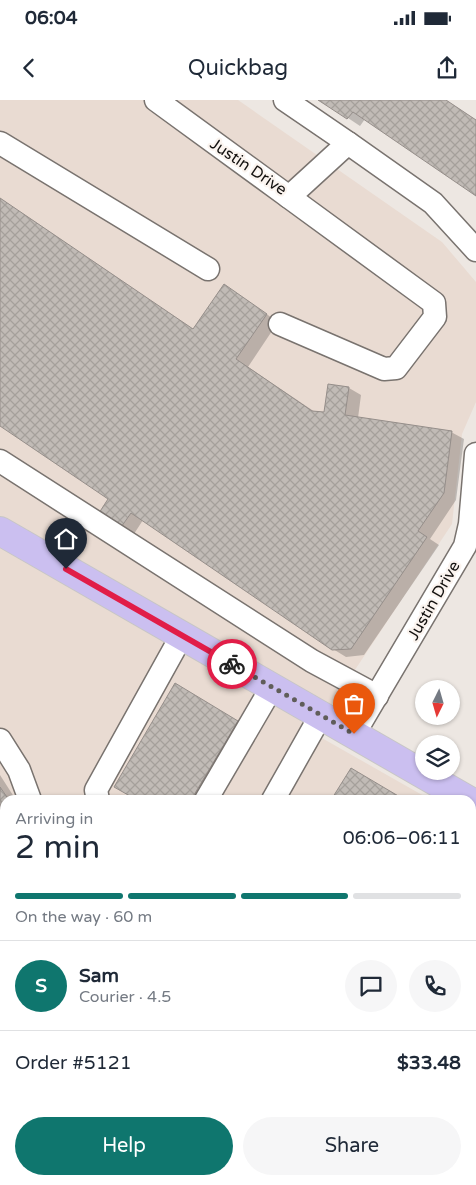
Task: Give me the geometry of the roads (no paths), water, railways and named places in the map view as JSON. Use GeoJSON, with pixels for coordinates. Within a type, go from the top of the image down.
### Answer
{"type":"FeatureCollection","features":[{"type":"Feature","properties":{"kind":"main road"},"geometry":{"type":"LineString","coordinates":[[0,531],[460,795]]}},
{"type":"Feature","properties":{"kind":"lane","name":"Justin Drive"},"geometry":{"type":"LineString","coordinates":[[156,100],[289,197],[348,144]]}},
{"type":"Feature","properties":{"kind":"lane"},"geometry":{"type":"LineString","coordinates":[[285,100],[433,203],[476,250]]}},
{"type":"Feature","properties":{"kind":"lane"},"geometry":{"type":"LineString","coordinates":[[0,143],[208,269]]}},
{"type":"Feature","properties":{"kind":"lane"},"geometry":{"type":"LineString","coordinates":[[280,324],[384,369],[396,368],[435,316],[434,304],[289,197]]}},
{"type":"Feature","properties":{"kind":"lane","name":"Justin Drive"},"geometry":{"type":"LineString","coordinates":[[354,734],[465,546],[472,538],[476,454]]}},
{"type":"Feature","properties":{"kind":"lane"},"geometry":{"type":"LineString","coordinates":[[0,461],[312,661],[377,696]]}},
{"type":"Feature","properties":{"kind":"lane"},"geometry":{"type":"LineString","coordinates":[[97,795],[96,790],[182,635]]}},
{"type":"Feature","properties":{"kind":"lane"},"geometry":{"type":"LineString","coordinates":[[209,795],[272,687]]}},
{"type":"Feature","properties":{"kind":"lane"},"geometry":{"type":"LineString","coordinates":[[276,795],[321,716]]}},
{"type":"Feature","properties":{"kind":"lane"},"geometry":{"type":"LineString","coordinates":[[0,740],[19,770],[28,795]]}}]}
